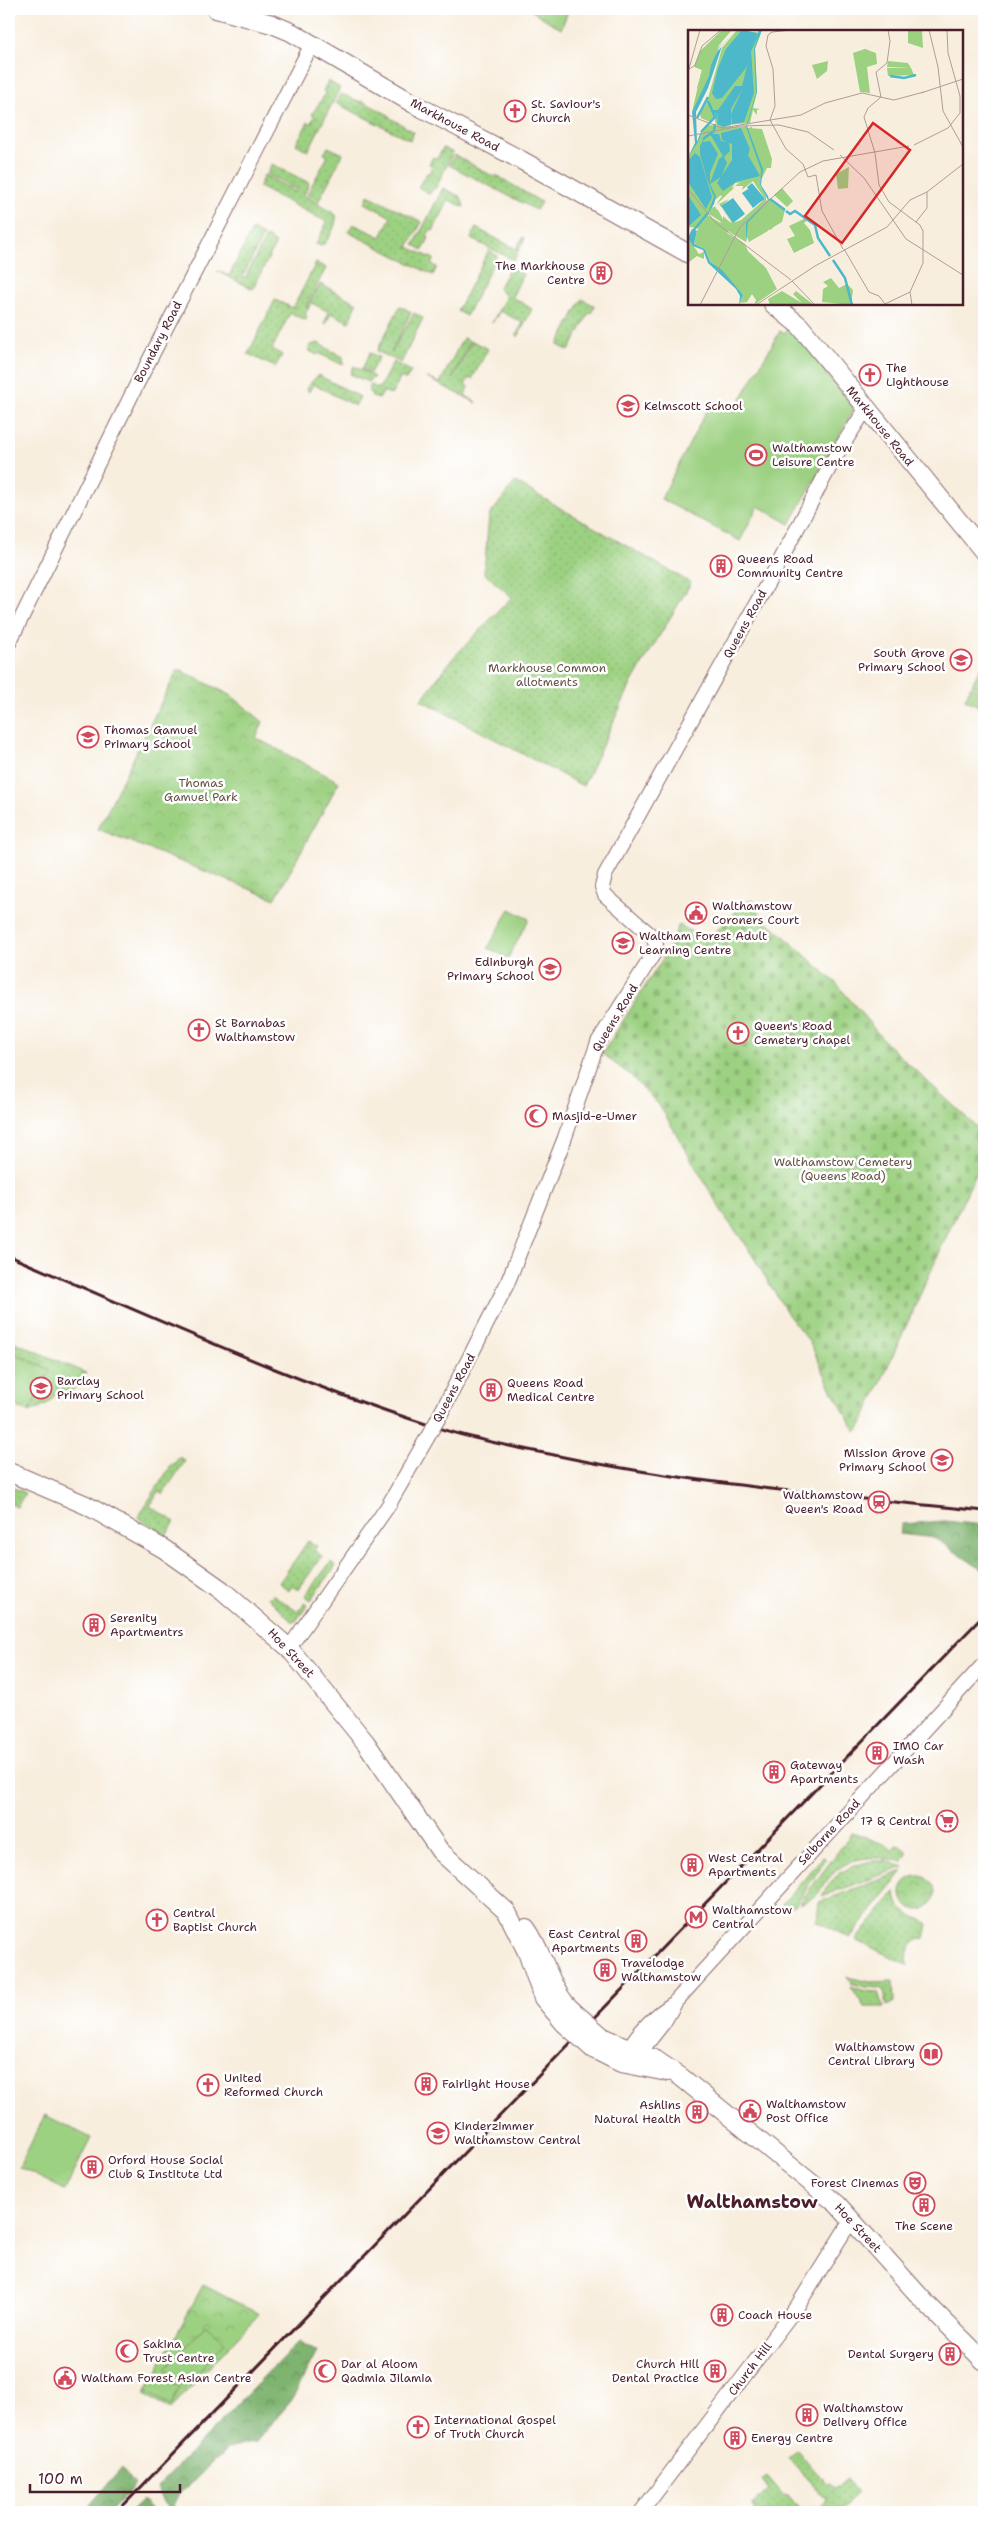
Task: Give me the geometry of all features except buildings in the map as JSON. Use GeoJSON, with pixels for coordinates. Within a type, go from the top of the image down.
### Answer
{"type":"FeatureCollection","features":[{"type":"Feature","properties":{"kind":"main road","name":"Markhouse Road"},"geometry":{"type":"LineString","coordinates":[[216,9],[272,24],[312,44],[414,104],[521,160],[688,253]]}},
{"type":"Feature","properties":{"kind":"main road","name":"Markhouse Road"},"geometry":{"type":"LineString","coordinates":[[774,305],[800,326],[984,552]]}},
{"type":"Feature","properties":{"kind":"main road","name":"Hoe Street"},"geometry":{"type":"LineString","coordinates":[[9,1472],[86,1505],[160,1546],[222,1590],[289,1648],[370,1749],[440,1851],[507,1912],[523,1933],[547,1989],[546,2003],[569,2018],[598,2043],[630,2057],[656,2060],[681,2077],[826,2195],[852,2220],[923,2300],[984,2361]]}},
{"type":"Feature","properties":{"kind":"street","name":"Boundary Road"},"geometry":{"type":"LineString","coordinates":[[9,644],[136,384],[312,44]]}},
{"type":"Feature","properties":{"kind":"street","name":"Queens Road"},"geometry":{"type":"LineString","coordinates":[[289,1648],[388,1506],[438,1419],[507,1284],[564,1140],[598,1042],[654,953],[656,945],[653,937],[605,895],[602,887],[605,875],[780,562],[836,455],[866,409]]}},
{"type":"Feature","properties":{"kind":"street","name":"Selborne Road"},"geometry":{"type":"LineString","coordinates":[[630,2057],[664,2022],[676,2001],[984,1664]]}},
{"type":"Feature","properties":{"kind":"street","name":"Church Hill"},"geometry":{"type":"LineString","coordinates":[[641,2512],[798,2305],[852,2220]]}},
{"type":"Feature","properties":{"kind":"green space"},"geometry":{"type":"Polygon","coordinates":[[[529,9],[569,9],[561,29],[529,9]]]}},
{"type":"Feature","properties":{"kind":"green space"},"geometry":{"type":"Polygon","coordinates":[[[328,81],[340,88],[308,151],[296,144],[308,122],[311,123],[315,116],[312,114],[326,93],[323,91],[328,81]]]}},
{"type":"Feature","properties":{"kind":"green space"},"geometry":{"type":"Polygon","coordinates":[[[341,94],[362,101],[389,115],[389,117],[414,132],[410,140],[336,103],[341,94]]]}},
{"type":"Feature","properties":{"kind":"green space"},"geometry":{"type":"Polygon","coordinates":[[[328,147],[343,154],[318,202],[307,194],[328,156],[324,154],[328,147]]]}},
{"type":"Feature","properties":{"kind":"green space"},"geometry":{"type":"Polygon","coordinates":[[[443,148],[453,153],[435,189],[433,188],[430,194],[418,187],[433,166],[429,164],[433,157],[437,159],[443,148]]]}},
{"type":"Feature","properties":{"kind":"green space"},"geometry":{"type":"Polygon","coordinates":[[[455,155],[494,177],[496,175],[541,202],[536,210],[449,165],[455,155]]]}},
{"type":"Feature","properties":{"kind":"green space"},"geometry":{"type":"Polygon","coordinates":[[[272,164],[309,183],[304,195],[336,215],[332,232],[327,241],[321,246],[316,244],[327,222],[259,187],[264,175],[296,192],[297,190],[267,174],[272,164]]]}},
{"type":"Feature","properties":{"kind":"green space"},"geometry":{"type":"Polygon","coordinates":[[[443,188],[461,197],[464,207],[449,200],[433,231],[430,230],[427,236],[429,238],[423,250],[414,245],[443,188]]]}},
{"type":"Feature","properties":{"kind":"green space"},"geometry":{"type":"Polygon","coordinates":[[[368,195],[422,222],[408,247],[434,259],[431,264],[437,267],[433,275],[348,232],[353,224],[381,237],[391,217],[365,203],[368,195]]]}},
{"type":"Feature","properties":{"kind":"green space"},"geometry":{"type":"Polygon","coordinates":[[[476,228],[516,249],[523,237],[525,238],[514,260],[471,239],[476,228]]]}},
{"type":"Feature","properties":{"kind":"green space"},"geometry":{"type":"Polygon","coordinates":[[[252,230],[263,236],[243,276],[245,278],[266,237],[276,243],[253,289],[217,271],[229,276],[252,230]]]}},
{"type":"Feature","properties":{"kind":"green space"},"geometry":{"type":"Polygon","coordinates":[[[489,250],[497,256],[466,316],[457,311],[489,250]]]}},
{"type":"Feature","properties":{"kind":"green space"},"geometry":{"type":"Polygon","coordinates":[[[316,263],[326,268],[306,306],[320,284],[357,303],[349,322],[331,313],[326,324],[324,323],[329,312],[312,303],[305,313],[306,320],[290,313],[272,349],[282,355],[275,367],[248,354],[275,300],[293,308],[316,263]]]}},
{"type":"Feature","properties":{"kind":"green space"},"geometry":{"type":"Polygon","coordinates":[[[510,267],[523,274],[512,297],[532,309],[518,337],[516,335],[523,323],[500,311],[492,323],[506,296],[498,289],[510,267]]]}},
{"type":"Feature","properties":{"kind":"green space"},"geometry":{"type":"Polygon","coordinates":[[[582,299],[595,306],[591,313],[589,313],[569,351],[558,345],[582,299]]]}},
{"type":"Feature","properties":{"kind":"green space"},"geometry":{"type":"Polygon","coordinates":[[[400,306],[411,312],[391,353],[414,313],[423,318],[401,363],[377,351],[400,306]]]}},
{"type":"Feature","properties":{"kind":"green space","name":"Walthamstow Leisure Centre"},"geometry":{"type":"Polygon","coordinates":[[[790,325],[854,409],[790,524],[758,506],[740,541],[661,499],[712,400],[734,411],[780,331],[785,333],[790,325]]]}},
{"type":"Feature","properties":{"kind":"green space"},"geometry":{"type":"Polygon","coordinates":[[[463,338],[470,341],[452,379],[472,341],[488,349],[472,379],[469,378],[465,385],[468,387],[465,395],[477,403],[427,378],[440,383],[463,338]]]}},
{"type":"Feature","properties":{"kind":"green space"},"geometry":{"type":"Polygon","coordinates":[[[318,343],[343,357],[343,365],[308,350],[311,345],[318,343]]]}},
{"type":"Feature","properties":{"kind":"green space"},"geometry":{"type":"Polygon","coordinates":[[[370,353],[379,357],[370,373],[362,369],[370,353]]]}},
{"type":"Feature","properties":{"kind":"green space"},"geometry":{"type":"Polygon","coordinates":[[[393,362],[411,371],[406,380],[401,377],[391,395],[384,391],[379,399],[373,397],[368,390],[371,385],[377,388],[380,387],[393,362]]]}},
{"type":"Feature","properties":{"kind":"green space"},"geometry":{"type":"Polygon","coordinates":[[[354,366],[374,377],[368,382],[350,374],[354,366]]]}},
{"type":"Feature","properties":{"kind":"green space"},"geometry":{"type":"Polygon","coordinates":[[[318,375],[360,397],[355,406],[313,384],[309,392],[306,388],[318,375]]]}},
{"type":"Feature","properties":{"kind":"green space","name":"Markhouse Common allotments"},"geometry":{"type":"Polygon","coordinates":[[[515,482],[691,583],[633,680],[583,786],[421,700],[453,658],[512,597],[484,573],[489,516],[515,482]]]}},
{"type":"Feature","properties":{"kind":"green space","name":"Thomas Gamuel Park"},"geometry":{"type":"Polygon","coordinates":[[[178,669],[232,696],[263,722],[256,738],[339,782],[275,899],[98,829],[178,669]]]}},
{"type":"Feature","properties":{"kind":"green space"},"geometry":{"type":"Polygon","coordinates":[[[980,669],[984,672],[984,691],[972,684],[980,669]]]}},
{"type":"Feature","properties":{"kind":"green space"},"geometry":{"type":"Polygon","coordinates":[[[971,686],[984,693],[984,709],[965,699],[971,686]]]}},
{"type":"Feature","properties":{"kind":"green space","name":"Walthamstow Cemetery (Queens Road)"},"geometry":{"type":"Polygon","coordinates":[[[753,900],[758,913],[836,983],[886,1043],[984,1134],[984,1163],[973,1180],[953,1222],[861,1426],[856,1432],[833,1392],[809,1341],[789,1316],[746,1245],[725,1217],[660,1106],[629,1074],[602,1054],[667,952],[679,925],[707,940],[743,904],[753,900]]]}},
{"type":"Feature","properties":{"kind":"green space"},"geometry":{"type":"Polygon","coordinates":[[[510,909],[529,919],[508,958],[488,948],[510,909]]]}},
{"type":"Feature","properties":{"kind":"green space"},"geometry":{"type":"Polygon","coordinates":[[[10,1340],[86,1373],[71,1392],[60,1389],[47,1404],[29,1412],[49,1370],[9,1351],[10,1340]]]}},
{"type":"Feature","properties":{"kind":"green space"},"geometry":{"type":"Polygon","coordinates":[[[9,1351],[50,1370],[29,1412],[9,1403],[9,1351]]]}},
{"type":"Feature","properties":{"kind":"green space"},"geometry":{"type":"Polygon","coordinates":[[[179,1457],[185,1461],[163,1494],[159,1491],[150,1506],[175,1522],[166,1535],[138,1517],[172,1464],[174,1465],[179,1457]]]}},
{"type":"Feature","properties":{"kind":"green space"},"geometry":{"type":"Polygon","coordinates":[[[9,1486],[25,1493],[17,1507],[9,1503],[9,1486]]]}},
{"type":"Feature","properties":{"kind":"green space"},"geometry":{"type":"Polygon","coordinates":[[[945,1521],[984,1525],[984,1571],[935,1538],[899,1534],[902,1524],[945,1521]]]}},
{"type":"Feature","properties":{"kind":"green space"},"geometry":{"type":"Polygon","coordinates":[[[308,1541],[317,1546],[314,1550],[322,1556],[298,1590],[292,1585],[289,1590],[279,1583],[308,1541]]]}},
{"type":"Feature","properties":{"kind":"green space"},"geometry":{"type":"Polygon","coordinates":[[[331,1562],[336,1566],[311,1600],[305,1595],[331,1562]]]}},
{"type":"Feature","properties":{"kind":"green space"},"geometry":{"type":"Polygon","coordinates":[[[272,1594],[298,1612],[305,1602],[308,1605],[296,1621],[292,1622],[268,1598],[272,1594]]]}},
{"type":"Feature","properties":{"kind":"green space"},"geometry":{"type":"Polygon","coordinates":[[[852,1833],[884,1844],[892,1850],[897,1844],[908,1852],[902,1862],[873,1858],[845,1864],[830,1877],[815,1897],[799,1904],[852,1833]]]}},
{"type":"Feature","properties":{"kind":"green space"},"geometry":{"type":"Polygon","coordinates":[[[823,1857],[826,1859],[795,1906],[783,1910],[781,1906],[823,1857]]]}},
{"type":"Feature","properties":{"kind":"green space"},"geometry":{"type":"Polygon","coordinates":[[[873,1861],[886,1861],[904,1867],[822,1896],[836,1876],[849,1868],[873,1861]]]}},
{"type":"Feature","properties":{"kind":"green space"},"geometry":{"type":"Polygon","coordinates":[[[903,1871],[850,1938],[817,1921],[819,1902],[903,1871]]]}},
{"type":"Feature","properties":{"kind":"green space"},"geometry":{"type":"Polygon","coordinates":[[[918,1876],[930,1881],[935,1893],[930,1905],[918,1910],[906,1905],[901,1893],[906,1881],[918,1876]]]}},
{"type":"Feature","properties":{"kind":"green space"},"geometry":{"type":"Polygon","coordinates":[[[895,1892],[898,1904],[904,1911],[928,1924],[925,1938],[912,1944],[908,1951],[908,1965],[856,1940],[895,1892]]]}},
{"type":"Feature","properties":{"kind":"green space"},"geometry":{"type":"Polygon","coordinates":[[[847,1977],[870,1982],[893,1981],[894,2002],[887,2006],[884,1991],[880,1988],[865,1987],[851,1983],[847,1977]]]}},
{"type":"Feature","properties":{"kind":"green space"},"geometry":{"type":"Polygon","coordinates":[[[851,1986],[865,1991],[879,1992],[884,2007],[864,2007],[851,1986]]]}},
{"type":"Feature","properties":{"kind":"green space"},"geometry":{"type":"Polygon","coordinates":[[[45,2115],[91,2138],[65,2190],[19,2167],[45,2115]]]}},
{"type":"Feature","properties":{"kind":"green space"},"geometry":{"type":"Polygon","coordinates":[[[203,2285],[259,2314],[171,2408],[144,2395],[203,2285]]]}},
{"type":"Feature","properties":{"kind":"green space"},"geometry":{"type":"Polygon","coordinates":[[[205,2325],[225,2342],[185,2386],[166,2369],[205,2325]]]}},
{"type":"Feature","properties":{"kind":"green space"},"geometry":{"type":"Polygon","coordinates":[[[299,2341],[317,2352],[291,2401],[256,2442],[228,2449],[179,2494],[170,2512],[156,2488],[299,2341]]]}},
{"type":"Feature","properties":{"kind":"green space"},"geometry":{"type":"Polygon","coordinates":[[[155,2374],[180,2387],[171,2405],[146,2392],[155,2374]]]}},
{"type":"Feature","properties":{"kind":"green space"},"geometry":{"type":"Polygon","coordinates":[[[798,2450],[827,2485],[829,2484],[834,2489],[847,2478],[858,2493],[837,2512],[809,2512],[816,2506],[818,2509],[828,2500],[788,2458],[798,2450]]]}},
{"type":"Feature","properties":{"kind":"green space"},"geometry":{"type":"Polygon","coordinates":[[[122,2468],[135,2485],[110,2512],[84,2512],[122,2468]]]}},
{"type":"Feature","properties":{"kind":"green space"},"geometry":{"type":"Polygon","coordinates":[[[767,2476],[785,2497],[787,2495],[802,2512],[756,2512],[753,2504],[769,2490],[762,2480],[767,2476]]]}},
{"type":"Feature","properties":{"kind":"green space"},"geometry":{"type":"Polygon","coordinates":[[[143,2500],[153,2512],[130,2512],[143,2500]]]}},
{"type":"Feature","properties":{"kind":"railway"},"geometry":{"type":"LineString","coordinates":[[9,1256],[280,1371],[390,1412],[472,1438],[607,1465],[714,1482],[984,1511]]}},
{"type":"Feature","properties":{"kind":"railway"},"geometry":{"type":"LineString","coordinates":[[117,2512],[984,1615]]}},
{"type":"Feature","properties":{"kind":"place","name":"St. Saviour's Church"},"geometry":{"type":"Point","coordinates":[515,111]}},
{"type":"Feature","properties":{"kind":"place","name":"The Markhouse Centre"},"geometry":{"type":"Point","coordinates":[601,273]}},
{"type":"Feature","properties":{"kind":"place","name":"The Lighthouse"},"geometry":{"type":"Point","coordinates":[870,375]}},
{"type":"Feature","properties":{"kind":"place","name":"Kelmscott School"},"geometry":{"type":"Point","coordinates":[628,406]}},
{"type":"Feature","properties":{"kind":"place","name":"Walthamstow Leisure Centre"},"geometry":{"type":"Point","coordinates":[756,455]}},
{"type":"Feature","properties":{"kind":"place","name":"Queens Road Community Centre"},"geometry":{"type":"Point","coordinates":[721,566]}},
{"type":"Feature","properties":{"kind":"place","name":"South Grove Primary School"},"geometry":{"type":"Point","coordinates":[961,660]}},
{"type":"Feature","properties":{"kind":"place","name":"Thomas Gamuel Primary School"},"geometry":{"type":"Point","coordinates":[88,737]}},
{"type":"Feature","properties":{"kind":"place","name":"Walthamstow Coroners Court"},"geometry":{"type":"Point","coordinates":[696,913]}},
{"type":"Feature","properties":{"kind":"place","name":"Waltham Forest Adult Learning Centre"},"geometry":{"type":"Point","coordinates":[623,943]}},
{"type":"Feature","properties":{"kind":"place","name":"Edinburgh Primary School"},"geometry":{"type":"Point","coordinates":[550,969]}},
{"type":"Feature","properties":{"kind":"place","name":"St Barnabas Walthamstow"},"geometry":{"type":"Point","coordinates":[199,1030]}},
{"type":"Feature","properties":{"kind":"place","name":"Queen's Road Cemetery chapel"},"geometry":{"type":"Point","coordinates":[738,1033]}},
{"type":"Feature","properties":{"kind":"place","name":"Masjid-e-Umer"},"geometry":{"type":"Point","coordinates":[536,1116]}},
{"type":"Feature","properties":{"kind":"place","name":"Barclay Primary School"},"geometry":{"type":"Point","coordinates":[41,1388]}},
{"type":"Feature","properties":{"kind":"place","name":"Queens Road Medical Centre"},"geometry":{"type":"Point","coordinates":[491,1390]}},
{"type":"Feature","properties":{"kind":"place","name":"Mission Grove Primary School"},"geometry":{"type":"Point","coordinates":[942,1460]}},
{"type":"Feature","properties":{"kind":"place","name":"Walthamstow Queen's Road"},"geometry":{"type":"Point","coordinates":[879,1502]}},
{"type":"Feature","properties":{"kind":"place","name":"Serenity Apartmentrs"},"geometry":{"type":"Point","coordinates":[94,1625]}},
{"type":"Feature","properties":{"kind":"place","name":"IMO Car Wash"},"geometry":{"type":"Point","coordinates":[877,1753]}},
{"type":"Feature","properties":{"kind":"place","name":"Gateway Apartments"},"geometry":{"type":"Point","coordinates":[774,1772]}},
{"type":"Feature","properties":{"kind":"place","name":"17 & Central"},"geometry":{"type":"Point","coordinates":[947,1821]}},
{"type":"Feature","properties":{"kind":"place","name":"West Central Apartments"},"geometry":{"type":"Point","coordinates":[692,1865]}},
{"type":"Feature","properties":{"kind":"place","name":"Walthamstow Central"},"geometry":{"type":"Point","coordinates":[696,1917]}},
{"type":"Feature","properties":{"kind":"place","name":"Central Baptist Church"},"geometry":{"type":"Point","coordinates":[157,1920]}},
{"type":"Feature","properties":{"kind":"place","name":"East Central Apartments"},"geometry":{"type":"Point","coordinates":[636,1941]}},
{"type":"Feature","properties":{"kind":"place","name":"Travelodge Walthamstow"},"geometry":{"type":"Point","coordinates":[605,1970]}},
{"type":"Feature","properties":{"kind":"place","name":"Walthamstow Central Library"},"geometry":{"type":"Point","coordinates":[931,2054]}},
{"type":"Feature","properties":{"kind":"place","name":"Fairlight House"},"geometry":{"type":"Point","coordinates":[426,2084]}},
{"type":"Feature","properties":{"kind":"place","name":"United Reformed Church"},"geometry":{"type":"Point","coordinates":[208,2085]}},
{"type":"Feature","properties":{"kind":"place","name":"Walthamstow Post Office"},"geometry":{"type":"Point","coordinates":[750,2111]}},
{"type":"Feature","properties":{"kind":"place","name":"Ashlins Natural Health"},"geometry":{"type":"Point","coordinates":[697,2112]}},
{"type":"Feature","properties":{"kind":"place","name":"Kinderzimmer Walthamstow Central"},"geometry":{"type":"Point","coordinates":[438,2133]}},
{"type":"Feature","properties":{"kind":"place","name":"Orford House Social Club & Institute Ltd"},"geometry":{"type":"Point","coordinates":[92,2167]}},
{"type":"Feature","properties":{"kind":"place","name":"Forest Cinemas"},"geometry":{"type":"Point","coordinates":[915,2183]}},
{"type":"Feature","properties":{"kind":"place","name":"The Scene"},"geometry":{"type":"Point","coordinates":[924,2205]}},
{"type":"Feature","properties":{"kind":"place","name":"Coach House"},"geometry":{"type":"Point","coordinates":[722,2315]}},
{"type":"Feature","properties":{"kind":"place","name":"Sakina Trust Centre"},"geometry":{"type":"Point","coordinates":[127,2351]}},
{"type":"Feature","properties":{"kind":"place","name":"Dental Surgery"},"geometry":{"type":"Point","coordinates":[950,2354]}},
{"type":"Feature","properties":{"kind":"place","name":"Dar al Aloom Qadmia Jilamia"},"geometry":{"type":"Point","coordinates":[325,2371]}},
{"type":"Feature","properties":{"kind":"place","name":"Church Hill Dental Practice"},"geometry":{"type":"Point","coordinates":[715,2371]}},
{"type":"Feature","properties":{"kind":"place","name":"Waltham Forest Asian Centre"},"geometry":{"type":"Point","coordinates":[65,2378]}},
{"type":"Feature","properties":{"kind":"place","name":"Walthamstow Delivery Office"},"geometry":{"type":"Point","coordinates":[807,2415]}},
{"type":"Feature","properties":{"kind":"place","name":"International Gospel of Truth Church"},"geometry":{"type":"Point","coordinates":[418,2427]}},
{"type":"Feature","properties":{"kind":"place","name":"Energy Centre"},"geometry":{"type":"Point","coordinates":[735,2438]}},
{"type":"Feature","properties":{"kind":"district","name":"Walthamstow"},"geometry":{"type":"Point","coordinates":[752,2202]}}]}
